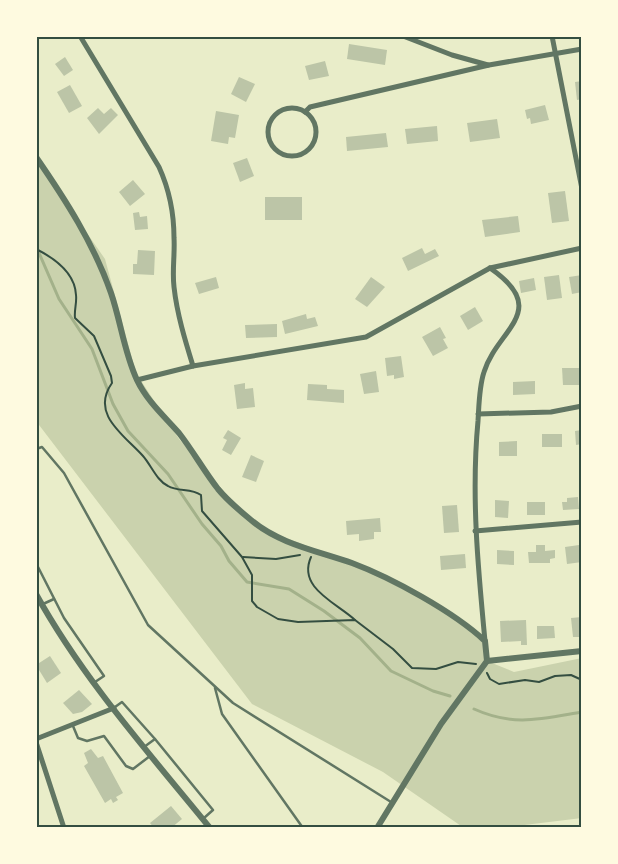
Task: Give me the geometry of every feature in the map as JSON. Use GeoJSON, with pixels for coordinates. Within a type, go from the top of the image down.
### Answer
{"type":"FeatureCollection","features":[{"type":"Feature","properties":{"kind":"street"},"geometry":{"type":"LineString","coordinates":[[80,36],[159,167],[166,182],[174,237],[174,289],[184,336],[193,366]]}},
{"type":"Feature","properties":{"kind":"street"},"geometry":{"type":"LineString","coordinates":[[403,36],[452,55],[489,65]]}},
{"type":"Feature","properties":{"kind":"street"},"geometry":{"type":"LineString","coordinates":[[552,36],[582,189]]}},
{"type":"Feature","properties":{"kind":"street"},"geometry":{"type":"LineString","coordinates":[[305,112],[310,107],[489,65],[582,49]]}},
{"type":"Feature","properties":{"kind":"street"},"geometry":{"type":"LineString","coordinates":[[290,108],[305,112],[316,124],[315,140],[311,148],[297,156],[281,154],[270,142],[269,127],[272,120],[276,114],[290,108]]}},
{"type":"Feature","properties":{"kind":"street"},"geometry":{"type":"LineString","coordinates":[[36,157],[58,189],[94,252],[111,294],[122,338],[137,380],[153,406],[178,433],[219,490],[253,522],[279,538],[354,564],[392,583],[446,612],[485,642]]}},
{"type":"Feature","properties":{"kind":"street"},"geometry":{"type":"LineString","coordinates":[[137,380],[193,366],[366,336],[490,268],[582,248]]}},
{"type":"Feature","properties":{"kind":"street"},"geometry":{"type":"LineString","coordinates":[[377,828],[441,724],[485,664],[485,642],[475,531],[478,414],[484,372],[494,352],[513,328],[518,314],[517,297],[509,281],[490,268]]}},
{"type":"Feature","properties":{"kind":"street"},"geometry":{"type":"LineString","coordinates":[[478,414],[551,412],[582,406]]}},
{"type":"Feature","properties":{"kind":"street"},"geometry":{"type":"LineString","coordinates":[[475,531],[582,522]]}},
{"type":"Feature","properties":{"kind":"street"},"geometry":{"type":"LineString","coordinates":[[36,594],[56,630],[94,683],[210,828]]}},
{"type":"Feature","properties":{"kind":"street"},"geometry":{"type":"LineString","coordinates":[[485,664],[582,651]]}},
{"type":"Feature","properties":{"kind":"street"},"geometry":{"type":"LineString","coordinates":[[64,828],[36,741],[114,708]]}},
{"type":"Feature","properties":{"kind":"lane"},"geometry":{"type":"LineString","coordinates":[[36,449],[42,447],[64,473],[148,625],[233,703],[392,802]]}},
{"type":"Feature","properties":{"kind":"lane"},"geometry":{"type":"LineString","coordinates":[[36,563],[54,599],[104,676],[94,683]]}},
{"type":"Feature","properties":{"kind":"lane"},"geometry":{"type":"LineString","coordinates":[[42,604],[54,599]]}},
{"type":"Feature","properties":{"kind":"lane"},"geometry":{"type":"LineString","coordinates":[[215,686],[222,714],[303,828]]}},
{"type":"Feature","properties":{"kind":"lane"},"geometry":{"type":"LineString","coordinates":[[114,708],[122,702],[155,738],[213,810],[203,819]]}},
{"type":"Feature","properties":{"kind":"lane"},"geometry":{"type":"LineString","coordinates":[[72,725],[78,738],[87,741],[104,736],[126,766],[133,769],[151,755]]}},
{"type":"Feature","properties":{"kind":"lane"},"geometry":{"type":"LineString","coordinates":[[144,747],[155,738]]}},
{"type":"Feature","properties":{"kind":"path"},"geometry":{"type":"LineString","coordinates":[[36,249],[64,266],[74,283],[76,292],[75,318],[94,336],[112,383],[104,394],[104,403],[113,425],[143,456],[165,485],[173,489],[188,490],[201,495],[202,511],[242,557],[252,575],[254,604],[270,616],[298,622],[355,620]]}},
{"type":"Feature","properties":{"kind":"path"},"geometry":{"type":"LineString","coordinates":[[242,557],[276,559],[314,550]]}},
{"type":"Feature","properties":{"kind":"path"},"geometry":{"type":"LineString","coordinates":[[314,550],[307,566],[307,573],[312,584],[393,650],[412,668],[436,670],[458,662],[485,664],[490,679],[499,684],[525,680],[539,682],[555,676],[571,675],[582,680]]}},
{"type":"Feature","properties":{"kind":"green space"},"geometry":{"type":"Polygon","coordinates":[[[36,160],[105,259],[136,373],[179,439],[253,525],[354,564],[446,611],[485,641],[487,661],[514,672],[582,658],[582,818],[500,828],[464,828],[383,772],[252,704],[36,421],[36,160]]]}},
{"type":"Feature","properties":{"kind":"building"},"geometry":{"type":"Polygon","coordinates":[[[349,44],[387,50],[385,65],[347,59],[349,44]]]}},
{"type":"Feature","properties":{"kind":"building"},"geometry":{"type":"Polygon","coordinates":[[[65,57],[73,70],[64,76],[55,64],[65,57]]]}},
{"type":"Feature","properties":{"kind":"building"},"geometry":{"type":"Polygon","coordinates":[[[325,61],[329,76],[309,80],[305,66],[325,61]]]}},
{"type":"Feature","properties":{"kind":"building"},"geometry":{"type":"Polygon","coordinates":[[[239,77],[255,84],[246,102],[231,94],[239,77]]]}},
{"type":"Feature","properties":{"kind":"building"},"geometry":{"type":"Polygon","coordinates":[[[582,81],[582,99],[577,100],[575,82],[582,81]]]}},
{"type":"Feature","properties":{"kind":"building"},"geometry":{"type":"Polygon","coordinates":[[[70,85],[82,106],[69,113],[57,92],[70,85]]]}},
{"type":"Feature","properties":{"kind":"building"},"geometry":{"type":"Polygon","coordinates":[[[545,105],[549,120],[531,124],[530,118],[527,119],[525,110],[545,105]]]}},
{"type":"Feature","properties":{"kind":"building"},"geometry":{"type":"Polygon","coordinates":[[[98,108],[104,114],[111,108],[118,115],[99,134],[87,118],[98,108]]]}},
{"type":"Feature","properties":{"kind":"building"},"geometry":{"type":"Polygon","coordinates":[[[216,111],[239,115],[235,138],[229,137],[228,144],[211,141],[216,111]]]}},
{"type":"Feature","properties":{"kind":"building"},"geometry":{"type":"Polygon","coordinates":[[[497,119],[500,138],[470,142],[467,123],[497,119]]]}},
{"type":"Feature","properties":{"kind":"building"},"geometry":{"type":"Polygon","coordinates":[[[437,126],[438,141],[407,144],[405,129],[437,126]]]}},
{"type":"Feature","properties":{"kind":"building"},"geometry":{"type":"Polygon","coordinates":[[[386,133],[388,147],[347,151],[346,137],[386,133]]]}},
{"type":"Feature","properties":{"kind":"building"},"geometry":{"type":"Polygon","coordinates":[[[247,158],[254,176],[240,182],[233,163],[247,158]]]}},
{"type":"Feature","properties":{"kind":"building"},"geometry":{"type":"Polygon","coordinates":[[[133,180],[145,194],[130,206],[119,192],[133,180]]]}},
{"type":"Feature","properties":{"kind":"building"},"geometry":{"type":"Polygon","coordinates":[[[565,191],[569,221],[552,223],[548,193],[565,191]]]}},
{"type":"Feature","properties":{"kind":"building"},"geometry":{"type":"Polygon","coordinates":[[[265,197],[302,197],[302,220],[265,220],[265,197]]]}},
{"type":"Feature","properties":{"kind":"building"},"geometry":{"type":"Polygon","coordinates":[[[139,212],[140,217],[147,216],[148,229],[135,230],[133,213],[139,212]]]}},
{"type":"Feature","properties":{"kind":"building"},"geometry":{"type":"Polygon","coordinates":[[[518,216],[520,232],[485,237],[482,220],[518,216]]]}},
{"type":"Feature","properties":{"kind":"building"},"geometry":{"type":"Polygon","coordinates":[[[422,248],[425,254],[435,249],[439,256],[408,271],[402,258],[422,248]]]}},
{"type":"Feature","properties":{"kind":"building"},"geometry":{"type":"Polygon","coordinates":[[[138,250],[155,251],[154,275],[133,274],[133,264],[137,264],[138,250]]]}},
{"type":"Feature","properties":{"kind":"building"},"geometry":{"type":"Polygon","coordinates":[[[559,275],[562,298],[547,300],[544,277],[559,275]]]}},
{"type":"Feature","properties":{"kind":"building"},"geometry":{"type":"Polygon","coordinates":[[[582,275],[582,292],[572,294],[569,277],[582,275]]]}},
{"type":"Feature","properties":{"kind":"building"},"geometry":{"type":"Polygon","coordinates":[[[216,277],[219,288],[199,294],[195,283],[216,277]]]}},
{"type":"Feature","properties":{"kind":"building"},"geometry":{"type":"Polygon","coordinates":[[[371,277],[385,287],[367,307],[355,299],[371,277]]]}},
{"type":"Feature","properties":{"kind":"building"},"geometry":{"type":"Polygon","coordinates":[[[534,278],[536,290],[521,293],[519,281],[534,278]]]}},
{"type":"Feature","properties":{"kind":"building"},"geometry":{"type":"Polygon","coordinates":[[[475,307],[483,321],[468,330],[460,316],[475,307]]]}},
{"type":"Feature","properties":{"kind":"building"},"geometry":{"type":"Polygon","coordinates":[[[306,314],[307,319],[315,317],[318,326],[285,334],[282,321],[306,314]]]}},
{"type":"Feature","properties":{"kind":"building"},"geometry":{"type":"Polygon","coordinates":[[[277,324],[277,337],[246,338],[245,325],[277,324]]]}},
{"type":"Feature","properties":{"kind":"building"},"geometry":{"type":"Polygon","coordinates":[[[440,327],[446,338],[443,339],[448,348],[433,356],[422,337],[440,327]]]}},
{"type":"Feature","properties":{"kind":"building"},"geometry":{"type":"Polygon","coordinates":[[[401,356],[404,377],[394,379],[394,375],[387,376],[385,358],[401,356]]]}},
{"type":"Feature","properties":{"kind":"building"},"geometry":{"type":"Polygon","coordinates":[[[562,368],[582,368],[582,385],[563,385],[562,368]]]}},
{"type":"Feature","properties":{"kind":"building"},"geometry":{"type":"Polygon","coordinates":[[[376,371],[379,392],[364,394],[360,374],[376,371]]]}},
{"type":"Feature","properties":{"kind":"building"},"geometry":{"type":"Polygon","coordinates":[[[535,381],[535,394],[513,395],[513,382],[535,381]]]}},
{"type":"Feature","properties":{"kind":"building"},"geometry":{"type":"Polygon","coordinates":[[[245,383],[245,389],[253,388],[255,407],[237,409],[234,385],[245,383]]]}},
{"type":"Feature","properties":{"kind":"building"},"geometry":{"type":"Polygon","coordinates":[[[308,384],[327,385],[327,389],[344,390],[344,403],[307,400],[308,384]]]}},
{"type":"Feature","properties":{"kind":"building"},"geometry":{"type":"Polygon","coordinates":[[[228,430],[241,438],[231,455],[222,450],[227,440],[223,438],[228,430]]]}},
{"type":"Feature","properties":{"kind":"building"},"geometry":{"type":"Polygon","coordinates":[[[582,430],[582,444],[576,445],[575,431],[582,430]]]}},
{"type":"Feature","properties":{"kind":"building"},"geometry":{"type":"Polygon","coordinates":[[[542,434],[562,434],[562,447],[542,447],[542,434]]]}},
{"type":"Feature","properties":{"kind":"building"},"geometry":{"type":"Polygon","coordinates":[[[517,441],[517,456],[499,456],[499,442],[517,441]]]}},
{"type":"Feature","properties":{"kind":"building"},"geometry":{"type":"Polygon","coordinates":[[[251,455],[264,461],[256,482],[242,477],[251,455]]]}},
{"type":"Feature","properties":{"kind":"building"},"geometry":{"type":"Polygon","coordinates":[[[578,497],[579,509],[563,510],[562,502],[567,502],[567,498],[578,497]]]}},
{"type":"Feature","properties":{"kind":"building"},"geometry":{"type":"Polygon","coordinates":[[[495,500],[509,501],[508,518],[495,517],[495,500]]]}},
{"type":"Feature","properties":{"kind":"building"},"geometry":{"type":"Polygon","coordinates":[[[527,502],[545,502],[545,515],[527,515],[527,502]]]}},
{"type":"Feature","properties":{"kind":"building"},"geometry":{"type":"Polygon","coordinates":[[[457,505],[459,532],[444,533],[442,506],[457,505]]]}},
{"type":"Feature","properties":{"kind":"building"},"geometry":{"type":"Polygon","coordinates":[[[380,518],[381,532],[374,532],[374,539],[359,541],[359,534],[347,535],[346,521],[380,518]]]}},
{"type":"Feature","properties":{"kind":"building"},"geometry":{"type":"Polygon","coordinates":[[[536,545],[545,545],[545,551],[555,550],[555,558],[550,559],[550,563],[529,563],[528,552],[536,552],[536,545]]]}},
{"type":"Feature","properties":{"kind":"building"},"geometry":{"type":"Polygon","coordinates":[[[579,545],[582,562],[567,564],[565,547],[579,545]]]}},
{"type":"Feature","properties":{"kind":"building"},"geometry":{"type":"Polygon","coordinates":[[[497,550],[514,551],[514,565],[497,564],[497,550]]]}},
{"type":"Feature","properties":{"kind":"building"},"geometry":{"type":"Polygon","coordinates":[[[465,554],[466,568],[441,570],[440,556],[465,554]]]}},
{"type":"Feature","properties":{"kind":"building"},"geometry":{"type":"Polygon","coordinates":[[[582,617],[582,637],[573,637],[571,618],[582,617]]]}},
{"type":"Feature","properties":{"kind":"building"},"geometry":{"type":"Polygon","coordinates":[[[526,620],[527,645],[521,645],[521,641],[501,642],[500,621],[526,620]]]}},
{"type":"Feature","properties":{"kind":"building"},"geometry":{"type":"Polygon","coordinates":[[[537,626],[554,626],[555,638],[537,639],[537,626]]]}},
{"type":"Feature","properties":{"kind":"building"},"geometry":{"type":"Polygon","coordinates":[[[50,656],[61,673],[47,683],[36,665],[50,656]]]}},
{"type":"Feature","properties":{"kind":"building"},"geometry":{"type":"Polygon","coordinates":[[[79,690],[92,704],[82,712],[73,714],[63,703],[79,690]]]}},
{"type":"Feature","properties":{"kind":"building"},"geometry":{"type":"Polygon","coordinates":[[[91,749],[98,758],[103,756],[123,793],[116,797],[118,800],[113,803],[111,799],[105,803],[84,766],[88,763],[84,753],[91,749]]]}},
{"type":"Feature","properties":{"kind":"building"},"geometry":{"type":"Polygon","coordinates":[[[171,806],[182,819],[171,828],[154,828],[150,823],[171,806]]]}},
{"type":"Feature","properties":{"kind":"waterway"},"geometry":{"type":"LineString","coordinates":[[36,246],[59,299],[92,349],[113,404],[128,431],[168,474],[202,524],[221,546],[229,561],[247,582],[289,589],[324,611],[360,638],[391,671],[433,691],[450,696]]}},
{"type":"Feature","properties":{"kind":"waterway"},"geometry":{"type":"LineString","coordinates":[[474,709],[488,715],[515,720],[540,719],[582,712]]}}]}
